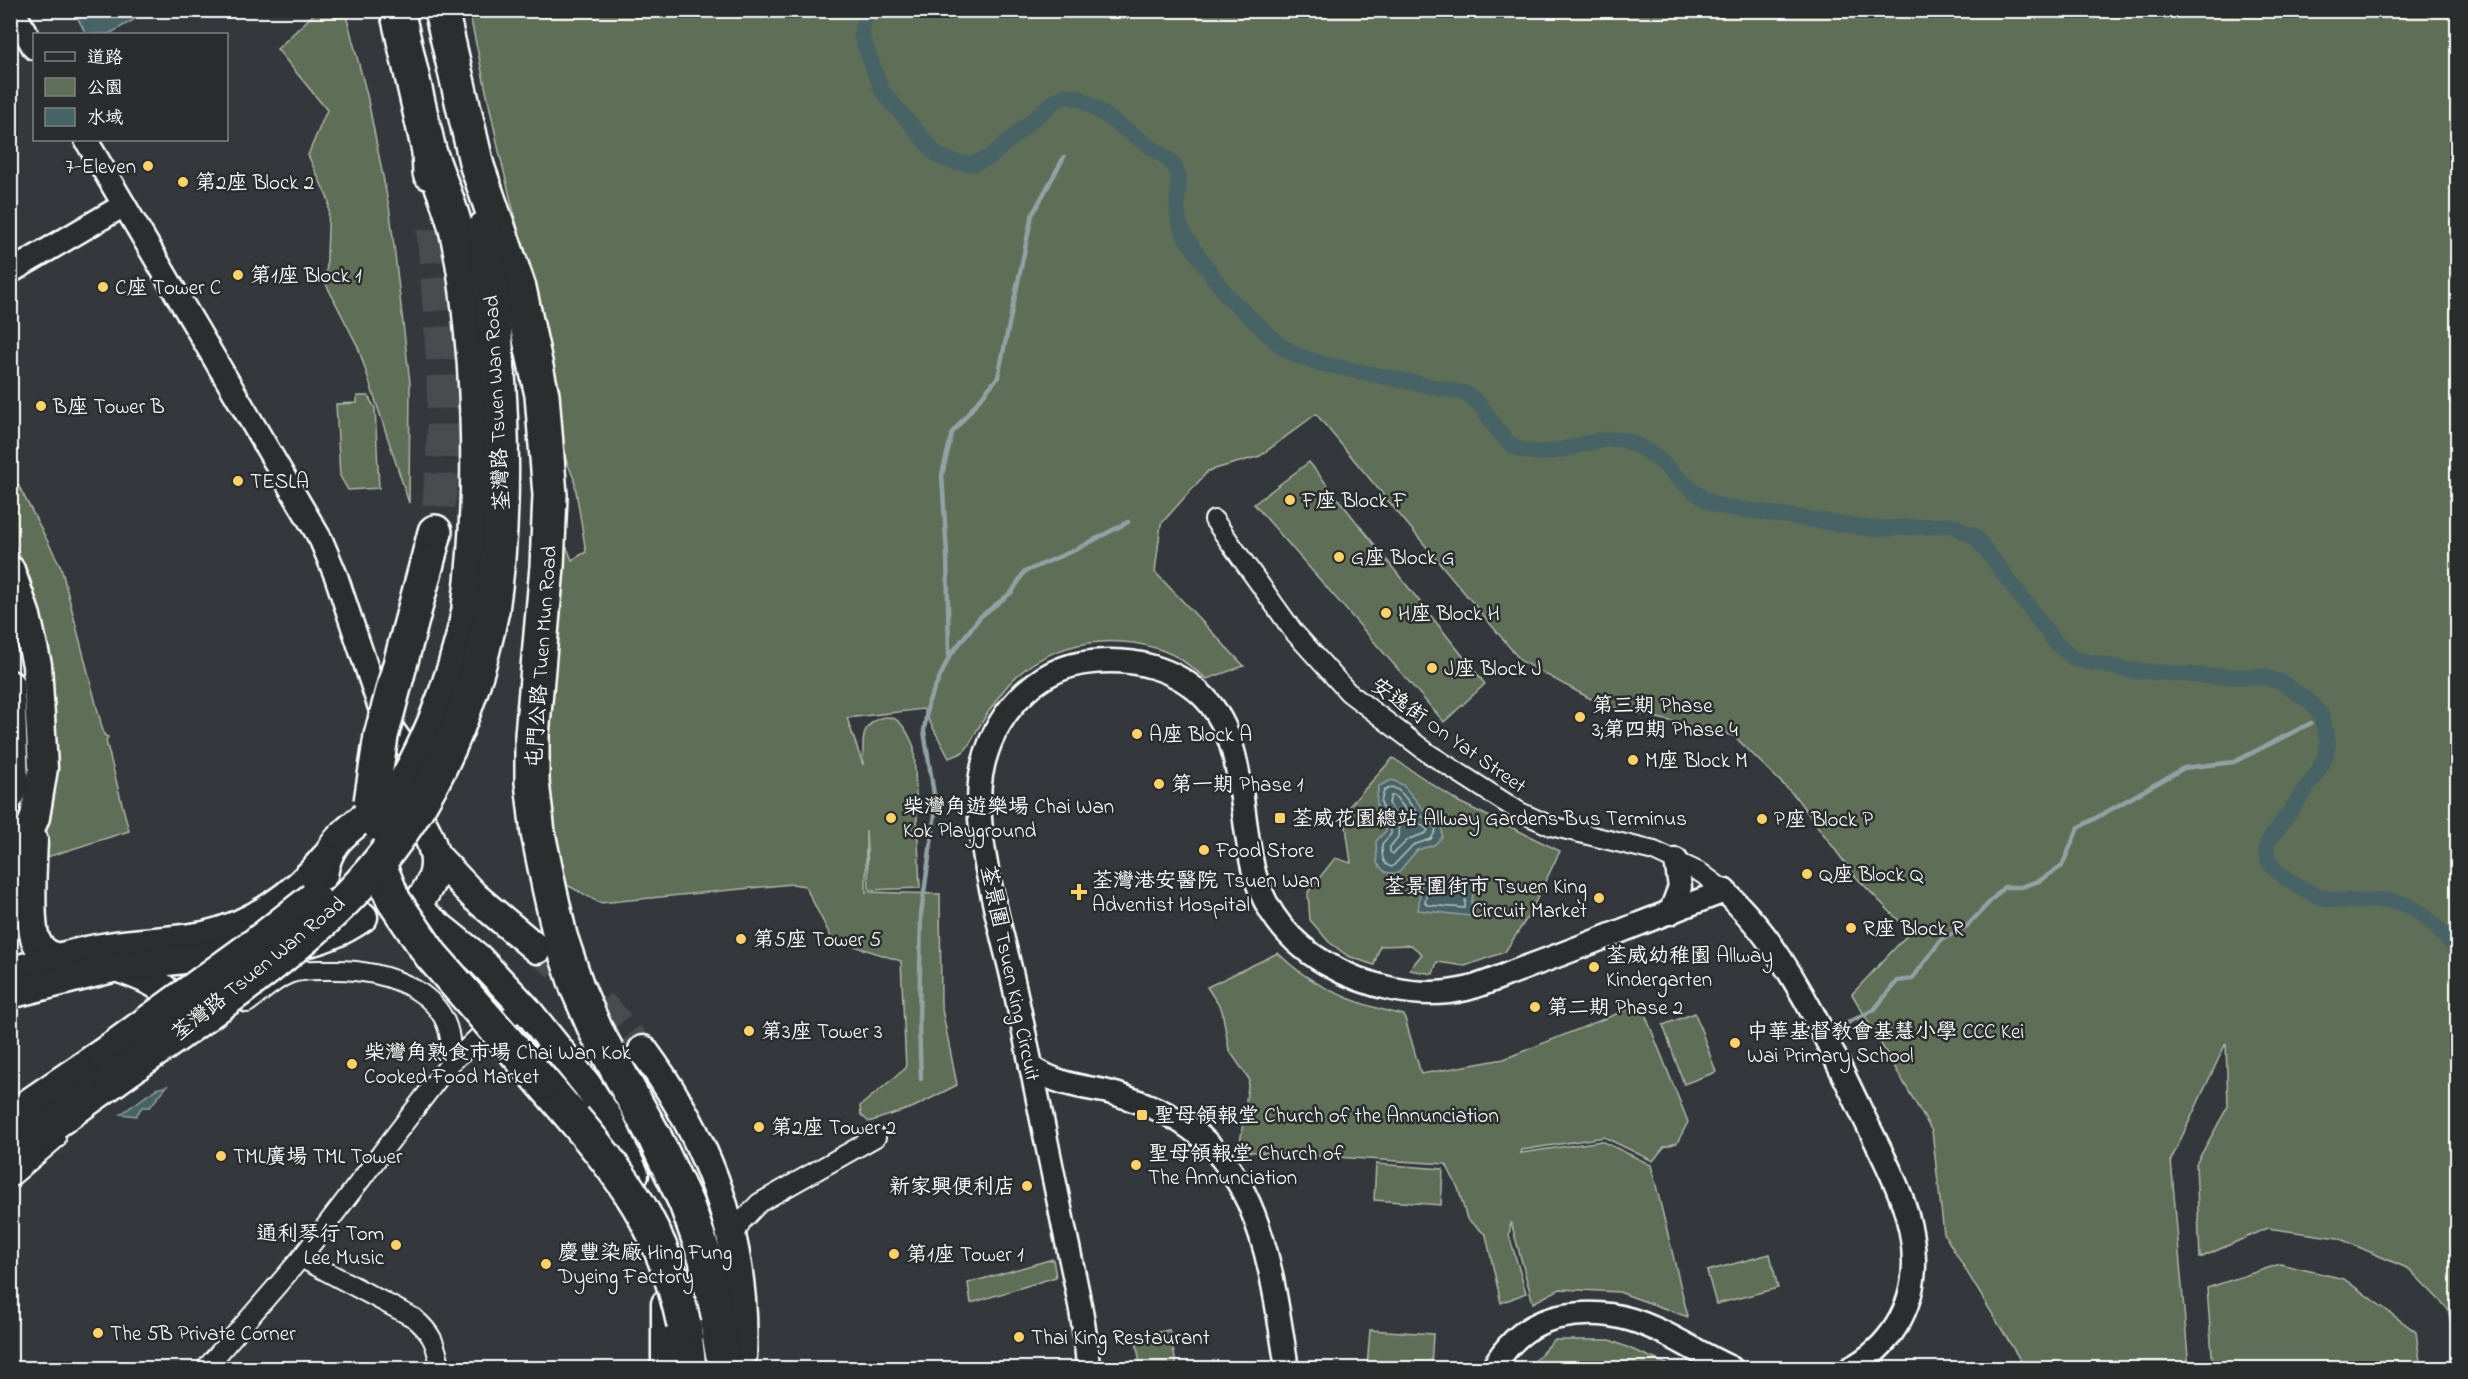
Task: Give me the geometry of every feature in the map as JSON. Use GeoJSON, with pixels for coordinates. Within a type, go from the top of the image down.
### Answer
{"type":"FeatureCollection","features":[{"type":"Feature","properties":{"kind":"highway"},"geometry":{"type":"LineString","coordinates":[[397,10],[429,151],[433,229]]}},
{"type":"Feature","properties":{"kind":"highway","name":"屯門公路 Tuen Mun Road"},"geometry":{"type":"LineString","coordinates":[[441,10],[477,166],[519,288],[535,359],[546,432],[550,495],[549,533],[532,735],[532,782],[538,833],[549,887],[560,936],[577,987],[596,1031],[651,1130],[686,1203],[706,1259],[732,1354]]}},
{"type":"Feature","properties":{"kind":"highway","name":"荃灣路 Tsuen Wan Road"},"geometry":{"type":"LineString","coordinates":[[10,1155],[228,997],[319,924],[362,882],[415,812],[442,763],[473,683],[481,608],[480,499],[477,401],[467,288],[456,230],[429,151]]}},
{"type":"Feature","properties":{"kind":"highway","name":"荃灣路 Tsuen Wan Road"},"geometry":{"type":"LineString","coordinates":[[10,1119],[104,1055],[313,900],[345,867],[388,811],[419,755],[481,608],[500,547],[503,467],[496,329],[477,166]]}},
{"type":"Feature","properties":{"kind":"highway"},"geometry":{"type":"LineString","coordinates":[[374,811],[381,736],[435,532]]}},
{"type":"Feature","properties":{"kind":"highway"},"geometry":{"type":"LineString","coordinates":[[382,872],[394,901],[431,955],[599,1149],[638,1202],[651,1225],[672,1277],[684,1325],[689,1368]]}},
{"type":"Feature","properties":{"kind":"main road"},"geometry":{"type":"LineString","coordinates":[[10,570],[26,616],[37,665],[43,768],[35,817],[32,876],[34,932],[36,940],[46,954],[57,958]]}},
{"type":"Feature","properties":{"kind":"main road"},"geometry":{"type":"LineString","coordinates":[[10,685],[14,782],[10,796]]}},
{"type":"Feature","properties":{"kind":"main road"},"geometry":{"type":"LineString","coordinates":[[10,972],[57,958],[108,947],[204,936],[229,929],[253,918],[302,884],[342,834],[374,811],[402,814],[422,823],[436,856],[435,873],[431,886],[409,911],[363,917],[344,912],[333,903],[326,892],[323,875],[325,858]]}},
{"type":"Feature","properties":{"kind":"main road"},"geometry":{"type":"LineString","coordinates":[[10,881],[35,817]]}},
{"type":"Feature","properties":{"kind":"main road"},"geometry":{"type":"LineString","coordinates":[[436,856],[475,897],[537,949]]}},
{"type":"Feature","properties":{"kind":"main road"},"geometry":{"type":"LineString","coordinates":[[409,911],[478,958],[526,1009],[587,1084],[608,1118],[634,1174]]}},
{"type":"Feature","properties":{"kind":"main road"},"geometry":{"type":"LineString","coordinates":[[10,994],[117,967],[303,943],[349,927],[363,917]]}},
{"type":"Feature","properties":{"kind":"main road"},"geometry":{"type":"LineString","coordinates":[[117,967],[155,981],[174,998],[182,1016],[183,1032],[173,1052]]}},
{"type":"Feature","properties":{"kind":"main road"},"geometry":{"type":"LineString","coordinates":[[643,1050],[686,1116],[708,1162],[722,1200],[733,1240],[741,1284],[732,1354]]}},
{"type":"Feature","properties":{"kind":"main road"},"geometry":{"type":"LineString","coordinates":[[666,1305],[666,1368]]}},
{"type":"Feature","properties":{"kind":"street"},"geometry":{"type":"LineString","coordinates":[[13,10],[33,46]]}},
{"type":"Feature","properties":{"kind":"street"},"geometry":{"type":"LineString","coordinates":[[87,141],[321,540],[336,576],[382,714],[403,744]]}},
{"type":"Feature","properties":{"kind":"street"},"geometry":{"type":"LineString","coordinates":[[10,272],[124,205]]}},
{"type":"Feature","properties":{"kind":"street","name":"安逸街 On Yat Street"},"geometry":{"type":"LineString","coordinates":[[1214,520],[1293,631],[1332,675],[1348,692],[1428,753],[1520,812],[1551,826],[1654,851],[1701,873],[1725,891]]}},
{"type":"Feature","properties":{"kind":"street","name":"荃景圍 Tsuen King Circuit"},"geometry":{"type":"LineString","coordinates":[[1088,1368],[1080,1305],[1042,1114],[987,866],[981,821],[980,780],[985,757],[1004,715],[1033,685],[1053,672],[1070,666],[1117,660],[1155,666],[1171,673],[1204,696],[1217,714],[1227,734],[1255,875],[1266,902],[1286,933],[1298,945],[1337,970],[1375,985],[1397,990],[1440,992],[1466,989],[1725,891]]}},
{"type":"Feature","properties":{"kind":"street"},"geometry":{"type":"LineString","coordinates":[[1670,913],[1680,886],[1676,860]]}},
{"type":"Feature","properties":{"kind":"street"},"geometry":{"type":"LineString","coordinates":[[1725,891],[1770,942],[1822,1030],[1899,1192],[1910,1226],[1914,1265],[1906,1307],[1898,1325],[1887,1340],[1875,1352],[1851,1368]]}},
{"type":"Feature","properties":{"kind":"street"},"geometry":{"type":"LineString","coordinates":[[10,1178],[68,1129],[173,1052],[288,975],[309,970],[345,969],[395,978],[416,988],[441,1015],[448,1031],[451,1044],[448,1066]]}},
{"type":"Feature","properties":{"kind":"street"},"geometry":{"type":"LineString","coordinates":[[206,1368],[301,1258],[448,1066],[492,1024],[526,1009]]}},
{"type":"Feature","properties":{"kind":"street"},"geometry":{"type":"LineString","coordinates":[[1031,1067],[1044,1076],[1081,1089],[1104,1091],[1154,1108],[1185,1125],[1207,1141],[1228,1163],[1241,1185],[1267,1255],[1287,1368]]}},
{"type":"Feature","properties":{"kind":"street"},"geometry":{"type":"LineString","coordinates":[[1042,1114],[1046,1107],[1060,1096],[1081,1089]]}},
{"type":"Feature","properties":{"kind":"street"},"geometry":{"type":"LineString","coordinates":[[733,1240],[741,1222],[759,1203],[876,1137]]}},
{"type":"Feature","properties":{"kind":"street"},"geometry":{"type":"LineString","coordinates":[[722,1200],[735,1203],[759,1203]]}},
{"type":"Feature","properties":{"kind":"street"},"geometry":{"type":"LineString","coordinates":[[301,1258],[414,1318],[434,1338],[441,1368]]}},
{"type":"Feature","properties":{"kind":"street"},"geometry":{"type":"LineString","coordinates":[[1493,1368],[1507,1348],[1526,1329],[1551,1318],[1589,1312],[1607,1312],[1636,1320],[1731,1368]]}},
{"type":"Feature","properties":{"kind":"green space"},"geometry":{"type":"Polygon","coordinates":[[[317,11],[345,11],[367,95],[390,212],[410,383],[409,503],[358,347],[326,284],[329,201],[308,155],[327,110],[277,49],[317,11]]]}},
{"type":"Feature","properties":{"kind":"green space"},"geometry":{"type":"Polygon","coordinates":[[[469,11],[2457,11],[2457,1353],[2448,1309],[2409,1269],[2338,1238],[2267,1228],[2200,1258],[2196,1164],[2228,1106],[2226,1043],[2171,1160],[2189,1368],[2025,1368],[1944,1234],[1932,1131],[1852,994],[1910,932],[1854,875],[1795,796],[1734,736],[1602,705],[1521,661],[1316,414],[1260,456],[1208,471],[1161,524],[1155,572],[1244,666],[1207,679],[1177,657],[1156,648],[1134,643],[1111,641],[1088,643],[1065,649],[1044,657],[1025,669],[1008,685],[988,712],[967,748],[962,753],[949,758],[923,709],[847,718],[863,765],[865,732],[870,724],[878,719],[891,717],[897,720],[909,735],[914,747],[920,888],[869,890],[866,830],[866,892],[940,894],[941,1004],[957,1085],[914,1107],[869,1122],[861,1115],[860,1106],[906,1068],[901,961],[832,939],[805,886],[792,884],[600,903],[567,885],[554,829],[545,752],[560,531],[572,560],[586,552],[574,479],[562,450],[548,354],[499,151],[469,11]]]}},
{"type":"Feature","properties":{"kind":"green space"},"geometry":{"type":"Polygon","coordinates":[[[357,396],[368,396],[375,408],[379,488],[348,490],[340,476],[336,404],[357,403],[357,396]]]}},
{"type":"Feature","properties":{"kind":"green space"},"geometry":{"type":"Polygon","coordinates":[[[1309,462],[1485,684],[1444,722],[1254,504],[1309,462]]]}},
{"type":"Feature","properties":{"kind":"green space"},"geometry":{"type":"Polygon","coordinates":[[[11,471],[61,567],[104,735],[108,737],[106,741],[129,831],[41,859],[54,773],[51,676],[44,628],[31,580],[11,537],[11,471]]]}},
{"type":"Feature","properties":{"kind":"green space"},"geometry":{"type":"Polygon","coordinates":[[[1393,758],[1459,802],[1560,851],[1529,915],[1505,952],[1465,966],[1437,962],[1433,974],[1409,970],[1422,954],[1411,945],[1380,946],[1374,965],[1348,956],[1329,942],[1310,920],[1308,892],[1335,858],[1351,863],[1344,812],[1393,758]]]}},
{"type":"Feature","properties":{"kind":"green space"},"geometry":{"type":"Polygon","coordinates":[[[1278,953],[1305,976],[1336,993],[1369,1006],[1404,1015],[1421,1074],[1504,1059],[1641,1004],[1688,1122],[1677,1143],[1664,1147],[1653,1161],[1604,1137],[1522,1150],[1521,1153],[1602,1141],[1651,1165],[1688,1317],[1619,1292],[1560,1289],[1533,1303],[1511,1222],[1509,1235],[1526,1293],[1501,1303],[1486,1235],[1467,1219],[1458,1188],[1446,1164],[1239,1151],[1249,1079],[1229,1050],[1222,1010],[1207,987],[1278,953]]]}},
{"type":"Feature","properties":{"kind":"green space"},"geometry":{"type":"Polygon","coordinates":[[[1695,1013],[1716,1072],[1684,1084],[1663,1025],[1695,1013]]]}},
{"type":"Feature","properties":{"kind":"green space"},"geometry":{"type":"Polygon","coordinates":[[[1376,1164],[1443,1169],[1441,1205],[1374,1200],[1376,1164]]]}},
{"type":"Feature","properties":{"kind":"green space"},"geometry":{"type":"Polygon","coordinates":[[[1770,1254],[1778,1288],[1716,1304],[1707,1271],[1770,1254]]]}},
{"type":"Feature","properties":{"kind":"green space"},"geometry":{"type":"Polygon","coordinates":[[[1053,1259],[1056,1277],[971,1303],[968,1283],[1053,1259]]]}},
{"type":"Feature","properties":{"kind":"green space"},"geometry":{"type":"Polygon","coordinates":[[[2280,1264],[2344,1279],[2416,1332],[2421,1368],[2213,1368],[2207,1288],[2280,1264]]]}},
{"type":"Feature","properties":{"kind":"green space"},"geometry":{"type":"Polygon","coordinates":[[[1169,1330],[1177,1368],[1141,1368],[1135,1337],[1169,1330]]]}},
{"type":"Feature","properties":{"kind":"green space"},"geometry":{"type":"Polygon","coordinates":[[[1370,1330],[1433,1334],[1431,1368],[1367,1368],[1370,1330]]]}},
{"type":"Feature","properties":{"kind":"green space"},"geometry":{"type":"Polygon","coordinates":[[[1554,1340],[1610,1340],[1676,1368],[1528,1368],[1554,1340]]]}},
{"type":"Feature","properties":{"kind":"water"},"geometry":{"type":"Polygon","coordinates":[[[129,10],[135,19],[111,33],[85,33],[77,17],[88,11],[129,10]]]}},
{"type":"Feature","properties":{"kind":"water"},"geometry":{"type":"Polygon","coordinates":[[[1392,780],[1403,785],[1423,809],[1439,819],[1442,829],[1442,837],[1434,845],[1417,850],[1397,874],[1385,872],[1377,863],[1376,841],[1386,831],[1386,822],[1377,806],[1379,786],[1392,780]]]}},
{"type":"Feature","properties":{"kind":"water"},"geometry":{"type":"Polygon","coordinates":[[[1422,878],[1474,885],[1470,916],[1418,910],[1422,878]]]}},
{"type":"Feature","properties":{"kind":"water"},"geometry":{"type":"Polygon","coordinates":[[[167,1086],[150,1107],[142,1107],[136,1116],[121,1114],[156,1089],[167,1086]]]}},
{"type":"Feature","properties":{"kind":"waterway"},"geometry":{"type":"LineString","coordinates":[[867,10],[861,34],[882,91],[938,156],[954,162],[973,164],[990,157],[1052,103],[1065,96],[1080,98],[1167,158],[1174,165],[1179,176],[1177,208],[1180,225],[1186,238],[1227,296],[1282,347],[1300,357],[1323,364],[1464,393],[1473,398],[1505,439],[1522,450],[1548,452],[1602,440],[1626,441],[1651,454],[1694,492],[1719,506],[1875,529],[1952,525],[1976,537],[2055,642],[2074,659],[2128,670],[2206,676],[2264,677],[2281,682],[2311,703],[2321,715],[2328,743],[2325,757],[2316,775],[2268,842],[2267,857],[2272,865],[2294,883],[2321,897],[2341,901],[2388,900],[2410,907],[2432,923],[2458,950]]}},
{"type":"Feature","properties":{"kind":"waterway"},"geometry":{"type":"LineString","coordinates":[[949,656],[947,555],[942,475],[952,433],[998,377],[1032,215],[1064,157]]}},
{"type":"Feature","properties":{"kind":"waterway"},"geometry":{"type":"LineString","coordinates":[[921,1079],[919,1024],[921,914],[936,807],[924,731],[928,703],[949,657],[980,617],[1012,592],[1024,572],[1077,549],[1128,522]]}},
{"type":"Feature","properties":{"kind":"waterway"},"geometry":{"type":"LineString","coordinates":[[1837,1028],[1874,1010],[1897,981],[1912,979],[1941,940],[1967,926],[2004,887],[2021,887],[2039,881],[2062,866],[2078,828],[2184,768],[2234,762],[2311,723]]}},
{"type":"Feature","properties":{"kind":"tunnel"},"geometry":{"type":"LineString","coordinates":[[433,229],[444,418],[443,456],[435,532]]}},
{"type":"Feature","properties":{"kind":"tunnel"},"geometry":{"type":"LineString","coordinates":[[537,949],[608,1010],[643,1050]]}},
{"type":"Feature","properties":{"kind":"place","name":"7-Eleven"},"geometry":{"type":"Point","coordinates":[148,166]}},
{"type":"Feature","properties":{"kind":"place","name":"第2座 Block 2"},"geometry":{"type":"Point","coordinates":[183,182]}},
{"type":"Feature","properties":{"kind":"place","name":"第1座 Block 1"},"geometry":{"type":"Point","coordinates":[238,275]}},
{"type":"Feature","properties":{"kind":"place","name":"C座 Tower C"},"geometry":{"type":"Point","coordinates":[103,287]}},
{"type":"Feature","properties":{"kind":"place","name":"B座 Tower B"},"geometry":{"type":"Point","coordinates":[41,406]}},
{"type":"Feature","properties":{"kind":"place","name":"TESLA"},"geometry":{"type":"Point","coordinates":[238,481]}},
{"type":"Feature","properties":{"kind":"place","name":"F座 Block F"},"geometry":{"type":"Point","coordinates":[1290,500]}},
{"type":"Feature","properties":{"kind":"place","name":"G座 Block G"},"geometry":{"type":"Point","coordinates":[1339,557]}},
{"type":"Feature","properties":{"kind":"place","name":"H座 Block H"},"geometry":{"type":"Point","coordinates":[1386,613]}},
{"type":"Feature","properties":{"kind":"place","name":"J座 Block J"},"geometry":{"type":"Point","coordinates":[1432,668]}},
{"type":"Feature","properties":{"kind":"place","name":"第三期 Phase 3;第四期 Phase 4"},"geometry":{"type":"Point","coordinates":[1580,717]}},
{"type":"Feature","properties":{"kind":"place","name":"A座 Block A"},"geometry":{"type":"Point","coordinates":[1137,734]}},
{"type":"Feature","properties":{"kind":"place","name":"M座 Block M"},"geometry":{"type":"Point","coordinates":[1633,760]}},
{"type":"Feature","properties":{"kind":"place","name":"第一期 Phase 1"},"geometry":{"type":"Point","coordinates":[1159,784]}},
{"type":"Feature","properties":{"kind":"place","name":"柴灣角遊樂場 Chai Wan Kok Playground"},"geometry":{"type":"Point","coordinates":[891,818]}},
{"type":"Feature","properties":{"kind":"place","name":"荃威花園總站 Allway Gardens Bus Terminus"},"geometry":{"type":"Point","coordinates":[1280,818]}},
{"type":"Feature","properties":{"kind":"place","name":"P座 Block P"},"geometry":{"type":"Point","coordinates":[1762,819]}},
{"type":"Feature","properties":{"kind":"place","name":"Food Store"},"geometry":{"type":"Point","coordinates":[1204,850]}},
{"type":"Feature","properties":{"kind":"place","name":"Q座 Block Q"},"geometry":{"type":"Point","coordinates":[1807,874]}},
{"type":"Feature","properties":{"kind":"place","name":"荃灣港安醫院 Tsuen Wan Adventist Hospital"},"geometry":{"type":"Point","coordinates":[1079,892]}},
{"type":"Feature","properties":{"kind":"place","name":"荃景圍街市 Tsuen King Circuit Market"},"geometry":{"type":"Point","coordinates":[1599,898]}},
{"type":"Feature","properties":{"kind":"place","name":"R座 Block R"},"geometry":{"type":"Point","coordinates":[1851,928]}},
{"type":"Feature","properties":{"kind":"place","name":"第5座 Tower 5"},"geometry":{"type":"Point","coordinates":[741,939]}},
{"type":"Feature","properties":{"kind":"place","name":"荃威幼稚園 Allway Kindergarten"},"geometry":{"type":"Point","coordinates":[1594,967]}},
{"type":"Feature","properties":{"kind":"place","name":"第二期 Phase 2"},"geometry":{"type":"Point","coordinates":[1535,1007]}},
{"type":"Feature","properties":{"kind":"place","name":"第3座 Tower 3"},"geometry":{"type":"Point","coordinates":[749,1031]}},
{"type":"Feature","properties":{"kind":"place","name":"中華基督教會基慧小學 CCC Kei Wai Primary School"},"geometry":{"type":"Point","coordinates":[1735,1043]}},
{"type":"Feature","properties":{"kind":"place","name":"柴灣角熟食市場 Chai Wan Kok Cooked Food Market"},"geometry":{"type":"Point","coordinates":[352,1064]}},
{"type":"Feature","properties":{"kind":"place","name":"聖母領報堂 Church of the Annunciation"},"geometry":{"type":"Point","coordinates":[1142,1115]}},
{"type":"Feature","properties":{"kind":"place","name":"第2座 Tower 2"},"geometry":{"type":"Point","coordinates":[759,1127]}},
{"type":"Feature","properties":{"kind":"place","name":"TML廣場 TML Tower"},"geometry":{"type":"Point","coordinates":[221,1156]}},
{"type":"Feature","properties":{"kind":"place","name":"聖母領報堂 Church of The Annunciation"},"geometry":{"type":"Point","coordinates":[1136,1165]}},
{"type":"Feature","properties":{"kind":"place","name":"新家興便利店"},"geometry":{"type":"Point","coordinates":[1027,1186]}},
{"type":"Feature","properties":{"kind":"place","name":"通利琴行 Tom Lee Music"},"geometry":{"type":"Point","coordinates":[396,1245]}},
{"type":"Feature","properties":{"kind":"place","name":"第1座 Tower 1"},"geometry":{"type":"Point","coordinates":[894,1254]}},
{"type":"Feature","properties":{"kind":"place","name":"慶豐染廠 Hing Fung Dyeing Factory"},"geometry":{"type":"Point","coordinates":[546,1264]}},
{"type":"Feature","properties":{"kind":"place","name":"The 5B Private Corner"},"geometry":{"type":"Point","coordinates":[98,1333]}},
{"type":"Feature","properties":{"kind":"place","name":"Thai King Restaurant"},"geometry":{"type":"Point","coordinates":[1019,1337]}}]}
